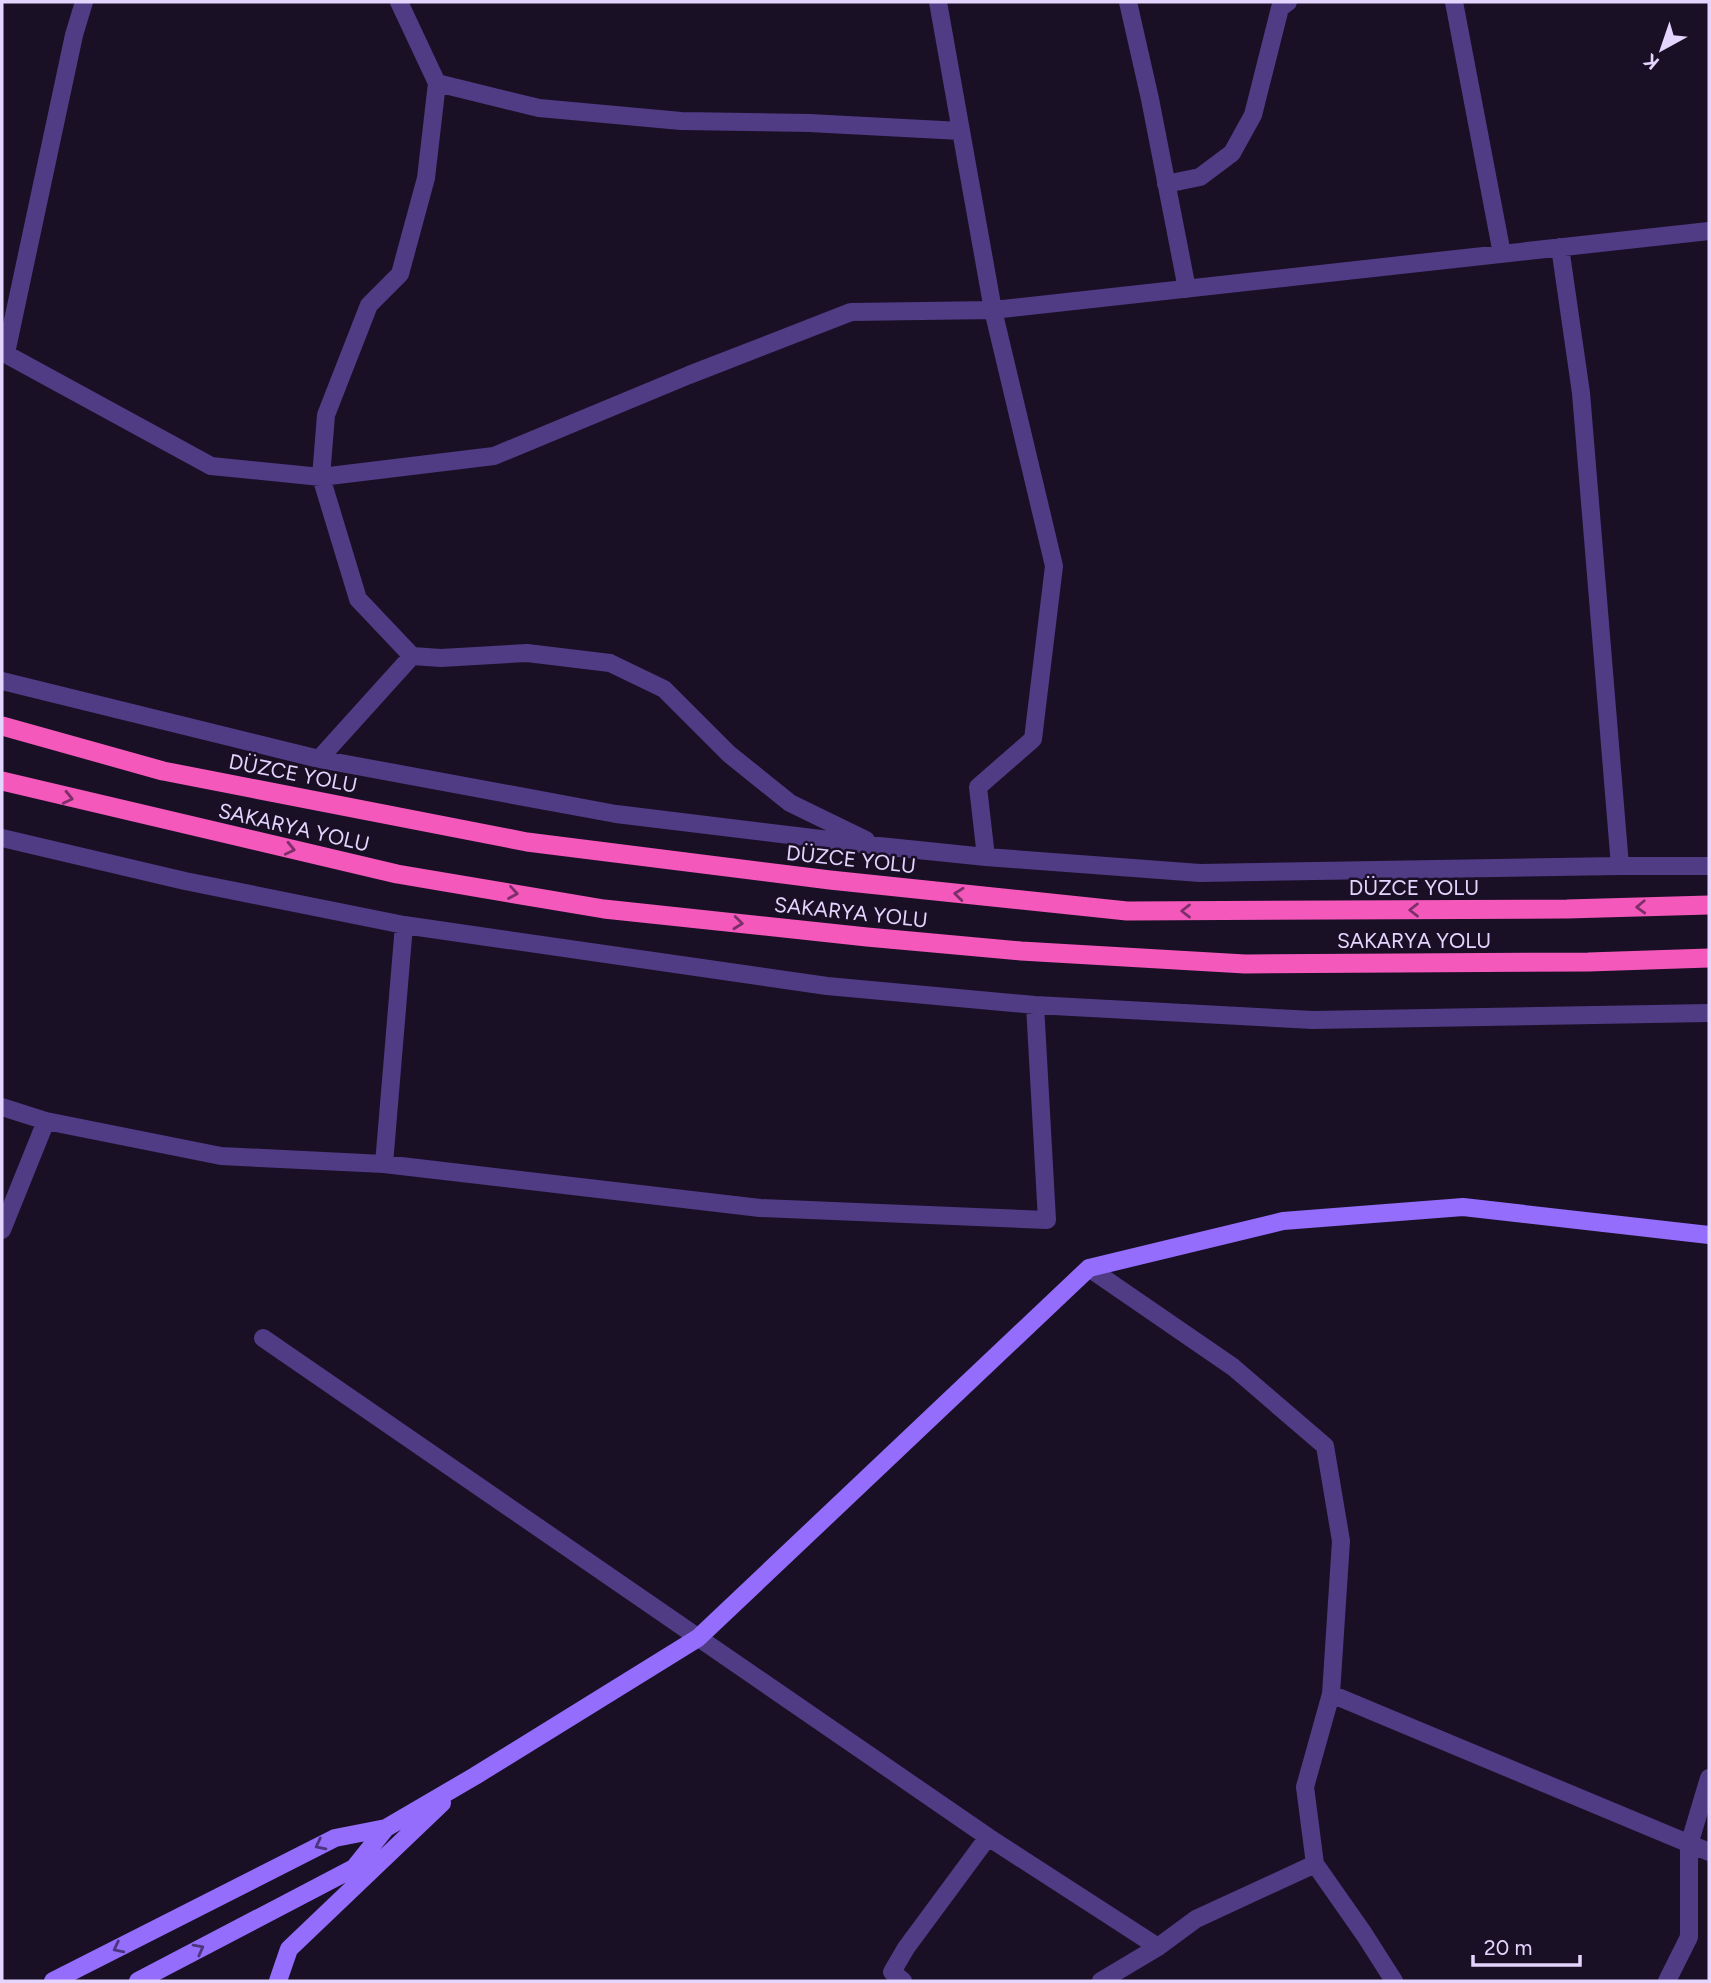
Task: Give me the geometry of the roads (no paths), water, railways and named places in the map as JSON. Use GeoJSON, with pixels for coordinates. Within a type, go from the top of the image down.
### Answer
{"type":"FeatureCollection","features":[{"type":"Feature","properties":{"kind":"highway","name":"DÜZCE YOLU"},"geometry":{"type":"LineString","coordinates":[[2,726],[163,771],[527,842],[830,880],[1127,911],[1567,909],[1709,905]]}},
{"type":"Feature","properties":{"kind":"highway","name":"SAKARYA YOLU"},"geometry":{"type":"LineString","coordinates":[[2,781],[397,874],[604,909],[839,934],[1021,951],[1245,964],[1574,962],[1709,958]]}},
{"type":"Feature","properties":{"kind":"main road"},"geometry":{"type":"LineString","coordinates":[[53,1981],[335,1838],[386,1828],[698,1638],[1089,1268],[1283,1221],[1463,1207],[1709,1235]]}},
{"type":"Feature","properties":{"kind":"main road"},"geometry":{"type":"LineString","coordinates":[[278,1981],[289,1949],[462,1783]]}},
{"type":"Feature","properties":{"kind":"main road"},"geometry":{"type":"LineString","coordinates":[[138,1981],[354,1868],[386,1828]]}},
{"type":"Feature","properties":{"kind":"street"},"geometry":{"type":"LineString","coordinates":[[84,2],[74,35],[37,217],[4,353],[211,466],[321,477],[494,456],[689,375],[851,312],[993,310],[1709,231]]}},
{"type":"Feature","properties":{"kind":"street"},"geometry":{"type":"LineString","coordinates":[[398,2],[437,83],[426,178],[400,274],[369,305],[326,415],[321,477],[358,600],[412,656],[441,658],[527,653],[610,663],[664,689],[729,754],[790,803],[879,846]]}},
{"type":"Feature","properties":{"kind":"street"},"geometry":{"type":"LineString","coordinates":[[938,2],[993,310],[1054,566],[1033,739],[978,787],[986,857]]}},
{"type":"Feature","properties":{"kind":"street"},"geometry":{"type":"LineString","coordinates":[[1128,2],[1187,289]]}},
{"type":"Feature","properties":{"kind":"street"},"geometry":{"type":"LineString","coordinates":[[1166,184],[1200,177],[1232,153],[1253,115],[1280,8],[1289,2]]}},
{"type":"Feature","properties":{"kind":"street"},"geometry":{"type":"LineString","coordinates":[[1454,2],[1502,254]]}},
{"type":"Feature","properties":{"kind":"street"},"geometry":{"type":"LineString","coordinates":[[437,83],[539,108],[681,121],[809,123],[961,131]]}},
{"type":"Feature","properties":{"kind":"street"},"geometry":{"type":"LineString","coordinates":[[1560,247],[1581,393],[1620,866]]}},
{"type":"Feature","properties":{"kind":"street"},"geometry":{"type":"LineString","coordinates":[[319,759],[412,656]]}},
{"type":"Feature","properties":{"kind":"street"},"geometry":{"type":"LineString","coordinates":[[2,681],[319,759],[616,814],[879,846],[1200,873],[1709,866]]}},
{"type":"Feature","properties":{"kind":"street"},"geometry":{"type":"LineString","coordinates":[[2,838],[184,881],[404,925],[827,986],[1035,1005],[1312,1020],[1709,1013]]}},
{"type":"Feature","properties":{"kind":"street"},"geometry":{"type":"LineString","coordinates":[[384,1164],[404,925]]}},
{"type":"Feature","properties":{"kind":"street"},"geometry":{"type":"LineString","coordinates":[[2,1107],[46,1121],[221,1156],[384,1164],[760,1208],[1047,1220],[1035,1005]]}},
{"type":"Feature","properties":{"kind":"street"},"geometry":{"type":"LineString","coordinates":[[2,1230],[46,1121]]}},
{"type":"Feature","properties":{"kind":"street"},"geometry":{"type":"LineString","coordinates":[[1089,1268],[1233,1367],[1325,1446],[1341,1541],[1331,1694],[1305,1787],[1315,1864],[1394,1981]]}},
{"type":"Feature","properties":{"kind":"street"},"geometry":{"type":"LineString","coordinates":[[263,1338],[988,1837],[1158,1947]]}},
{"type":"Feature","properties":{"kind":"street"},"geometry":{"type":"LineString","coordinates":[[1331,1694],[1709,1852]]}},
{"type":"Feature","properties":{"kind":"street"},"geometry":{"type":"LineString","coordinates":[[1667,1981],[1689,1937],[1689,1845],[1709,1778]]}},
{"type":"Feature","properties":{"kind":"street"},"geometry":{"type":"LineString","coordinates":[[903,1981],[892,1972],[906,1948],[988,1837]]}},
{"type":"Feature","properties":{"kind":"street"},"geometry":{"type":"LineString","coordinates":[[1101,1981],[1158,1947],[1196,1919],[1315,1864]]}}]}
